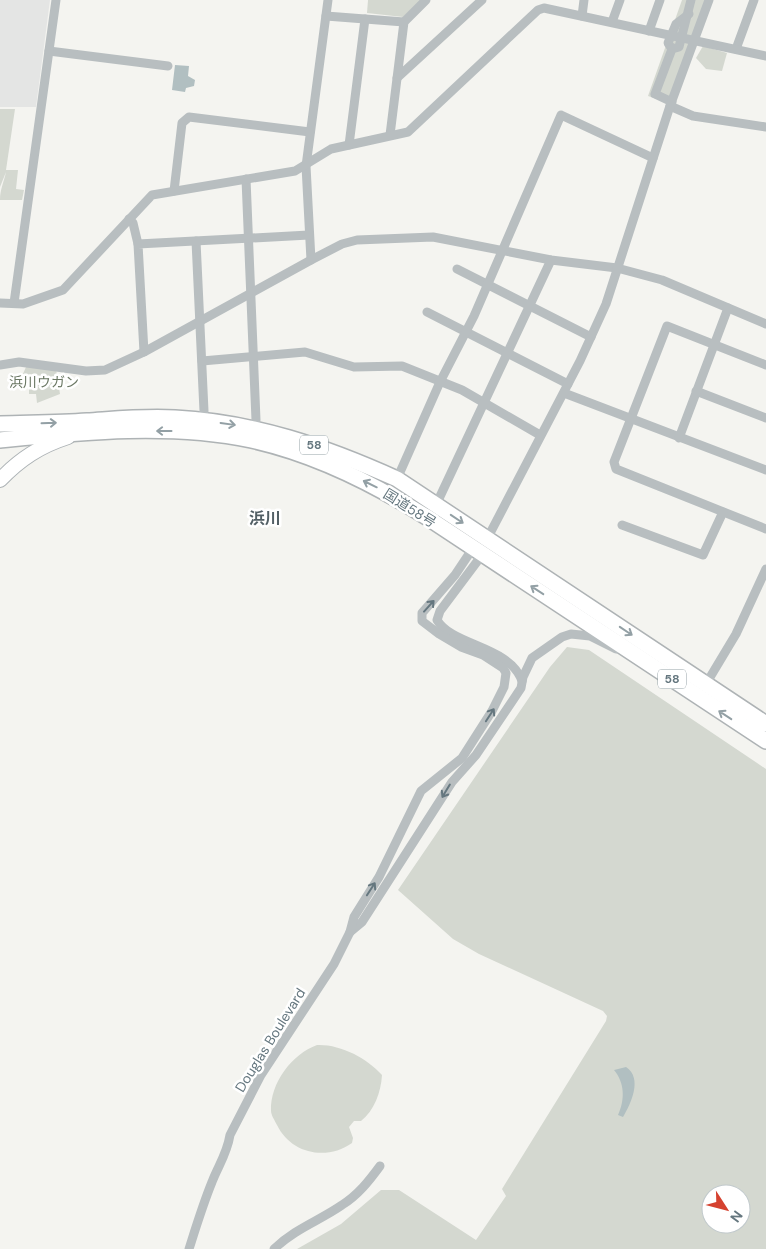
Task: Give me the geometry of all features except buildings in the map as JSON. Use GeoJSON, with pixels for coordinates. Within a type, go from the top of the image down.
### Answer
{"type":"FeatureCollection","features":[{"type":"Feature","properties":{"kind":"highway","name":"国道58号"},"geometry":{"type":"LineString","coordinates":[[0,424],[147,417],[202,421],[253,428],[342,454],[397,480],[488,538],[766,724]]}},
{"type":"Feature","properties":{"kind":"highway","name":"国道58号"},"geometry":{"type":"LineString","coordinates":[[0,440],[78,434],[175,431],[250,440],[290,450],[338,468],[389,493],[766,741]]}},
{"type":"Feature","properties":{"kind":"main road"},"geometry":{"type":"LineString","coordinates":[[0,480],[12,467],[40,447],[78,434]]}},
{"type":"Feature","properties":{"kind":"street"},"geometry":{"type":"LineString","coordinates":[[14,303],[56,0]]}},
{"type":"Feature","properties":{"kind":"street"},"geometry":{"type":"LineString","coordinates":[[310,260],[306,166],[328,0]]}},
{"type":"Feature","properties":{"kind":"street"},"geometry":{"type":"LineString","coordinates":[[390,135],[404,22],[426,0]]}},
{"type":"Feature","properties":{"kind":"street"},"geometry":{"type":"LineString","coordinates":[[397,78],[482,0]]}},
{"type":"Feature","properties":{"kind":"street"},"geometry":{"type":"LineString","coordinates":[[582,16],[584,0]]}},
{"type":"Feature","properties":{"kind":"street"},"geometry":{"type":"LineString","coordinates":[[612,22],[620,0]]}},
{"type":"Feature","properties":{"kind":"street"},"geometry":{"type":"LineString","coordinates":[[649,31],[660,0]]}},
{"type":"Feature","properties":{"kind":"street"},"geometry":{"type":"LineString","coordinates":[[672,49],[679,47],[683,38],[691,0]]}},
{"type":"Feature","properties":{"kind":"street"},"geometry":{"type":"LineString","coordinates":[[522,681],[520,673],[510,664],[483,647],[454,634],[441,626],[437,620],[440,611],[488,538],[591,338],[614,285],[617,268],[671,104],[709,0]]}},
{"type":"Feature","properties":{"kind":"street"},"geometry":{"type":"LineString","coordinates":[[736,49],[754,0]]}},
{"type":"Feature","properties":{"kind":"street"},"geometry":{"type":"LineString","coordinates":[[0,303],[23,304],[63,290],[152,195],[295,171],[331,149],[408,132],[544,4],[582,16],[766,56]]}},
{"type":"Feature","properties":{"kind":"street"},"geometry":{"type":"LineString","coordinates":[[672,49],[668,43],[673,35],[676,24],[689,14]]}},
{"type":"Feature","properties":{"kind":"street"},"geometry":{"type":"LineString","coordinates":[[326,16],[404,22]]}},
{"type":"Feature","properties":{"kind":"street"},"geometry":{"type":"LineString","coordinates":[[350,145],[365,19]]}},
{"type":"Feature","properties":{"kind":"street"},"geometry":{"type":"LineString","coordinates":[[672,49],[655,94],[693,116],[766,126]]}},
{"type":"Feature","properties":{"kind":"street"},"geometry":{"type":"LineString","coordinates":[[48,51],[168,66]]}},
{"type":"Feature","properties":{"kind":"street"},"geometry":{"type":"LineString","coordinates":[[397,480],[440,382],[466,332],[561,115],[653,158]]}},
{"type":"Feature","properties":{"kind":"street"},"geometry":{"type":"LineString","coordinates":[[174,191],[182,123],[189,117],[310,132]]}},
{"type":"Feature","properties":{"kind":"street"},"geometry":{"type":"LineString","coordinates":[[246,179],[256,420],[253,428]]}},
{"type":"Feature","properties":{"kind":"street"},"geometry":{"type":"LineString","coordinates":[[129,219],[133,223],[138,244],[144,352]]}},
{"type":"Feature","properties":{"kind":"street"},"geometry":{"type":"LineString","coordinates":[[138,244],[308,235]]}},
{"type":"Feature","properties":{"kind":"street"},"geometry":{"type":"LineString","coordinates":[[0,365],[19,362],[86,371],[105,370],[144,352],[342,244],[376,240],[434,237],[551,260],[617,268],[662,280],[766,324]]}},
{"type":"Feature","properties":{"kind":"street"},"geometry":{"type":"LineString","coordinates":[[196,241],[204,412],[202,421]]}},
{"type":"Feature","properties":{"kind":"street"},"geometry":{"type":"LineString","coordinates":[[436,505],[551,260]]}},
{"type":"Feature","properties":{"kind":"street"},"geometry":{"type":"LineString","coordinates":[[457,270],[530,305],[591,338]]}},
{"type":"Feature","properties":{"kind":"street"},"geometry":{"type":"LineString","coordinates":[[679,438],[728,308]]}},
{"type":"Feature","properties":{"kind":"street"},"geometry":{"type":"LineString","coordinates":[[427,312],[508,353],[566,389],[631,419],[766,470]]}},
{"type":"Feature","properties":{"kind":"street"},"geometry":{"type":"LineString","coordinates":[[766,365],[667,326],[614,462],[616,468],[766,529]]}},
{"type":"Feature","properties":{"kind":"street"},"geometry":{"type":"LineString","coordinates":[[202,361],[305,352],[354,367],[402,366],[462,390],[540,435]]}},
{"type":"Feature","properties":{"kind":"street"},"geometry":{"type":"LineString","coordinates":[[696,391],[766,418]]}},
{"type":"Feature","properties":{"kind":"street"},"geometry":{"type":"LineString","coordinates":[[622,525],[704,555],[723,512]]}},
{"type":"Feature","properties":{"kind":"street"},"geometry":{"type":"LineString","coordinates":[[350,932],[367,914],[452,782],[462,774],[471,748],[500,698],[506,673],[484,655],[461,647],[422,621],[422,613],[478,552]]}},
{"type":"Feature","properties":{"kind":"street"},"geometry":{"type":"LineString","coordinates":[[706,684],[736,634],[766,569]]}},
{"type":"Feature","properties":{"kind":"street"},"geometry":{"type":"LineString","coordinates":[[350,932],[354,917],[379,876],[421,790],[492,732],[521,688],[532,658],[554,641],[571,634],[590,636],[662,673]]}},
{"type":"Feature","properties":{"kind":"street","name":"Douglas Boulevard"},"geometry":{"type":"LineString","coordinates":[[189,1249],[212,1181],[228,1146],[230,1135],[261,1075],[334,964],[350,932]]}},
{"type":"Feature","properties":{"kind":"street"},"geometry":{"type":"LineString","coordinates":[[274,1249],[284,1238],[341,1206],[357,1194],[380,1166]]}},
{"type":"Feature","properties":{"kind":"shaded area"},"geometry":{"type":"Polygon","coordinates":[[[0,0],[50,0],[36,107],[0,107],[0,0]]]}},
{"type":"Feature","properties":{"kind":"shaded area"},"geometry":{"type":"Polygon","coordinates":[[[175,65],[189,66],[188,76],[195,80],[194,86],[186,88],[185,92],[172,90],[175,65]]]}},
{"type":"Feature","properties":{"kind":"shaded area"},"geometry":{"type":"Polygon","coordinates":[[[626,1067],[631,1072],[635,1084],[632,1098],[623,1117],[618,1115],[623,1098],[622,1086],[614,1070],[626,1067]]]}},
{"type":"Feature","properties":{"kind":"green space"},"geometry":{"type":"Polygon","coordinates":[[[368,0],[421,0],[403,17],[367,13],[368,0]]]}},
{"type":"Feature","properties":{"kind":"green space"},"geometry":{"type":"Polygon","coordinates":[[[682,0],[709,0],[671,104],[648,96],[682,0]]]}},
{"type":"Feature","properties":{"kind":"green space"},"geometry":{"type":"Polygon","coordinates":[[[703,46],[727,53],[722,71],[706,69],[696,58],[703,46]]]}},
{"type":"Feature","properties":{"kind":"green space"},"geometry":{"type":"Polygon","coordinates":[[[0,109],[15,109],[6,170],[18,170],[16,189],[24,190],[22,200],[0,200],[6,172],[0,187],[0,109]]]}},
{"type":"Feature","properties":{"kind":"green space","name":"浜川ウガン"},"geometry":{"type":"Polygon","coordinates":[[[26,367],[56,369],[60,394],[37,403],[36,394],[29,394],[29,385],[22,376],[26,367]]]}},
{"type":"Feature","properties":{"kind":"green space"},"geometry":{"type":"Polygon","coordinates":[[[567,647],[589,650],[766,769],[766,1249],[297,1249],[341,1224],[381,1190],[399,1190],[476,1240],[506,1196],[502,1189],[606,1021],[607,1016],[603,1011],[479,954],[453,939],[398,890],[550,667],[567,647]]]}},
{"type":"Feature","properties":{"kind":"green space"},"geometry":{"type":"Polygon","coordinates":[[[317,1045],[335,1047],[352,1053],[369,1063],[382,1075],[380,1088],[370,1112],[361,1121],[354,1121],[349,1127],[353,1138],[352,1143],[342,1149],[321,1153],[310,1152],[291,1143],[283,1135],[271,1111],[274,1090],[284,1071],[299,1055],[317,1045]]]}},
{"type":"Feature","properties":{"kind":"district","name":"浜川"},"geometry":{"type":"Point","coordinates":[265,518]}}]}
